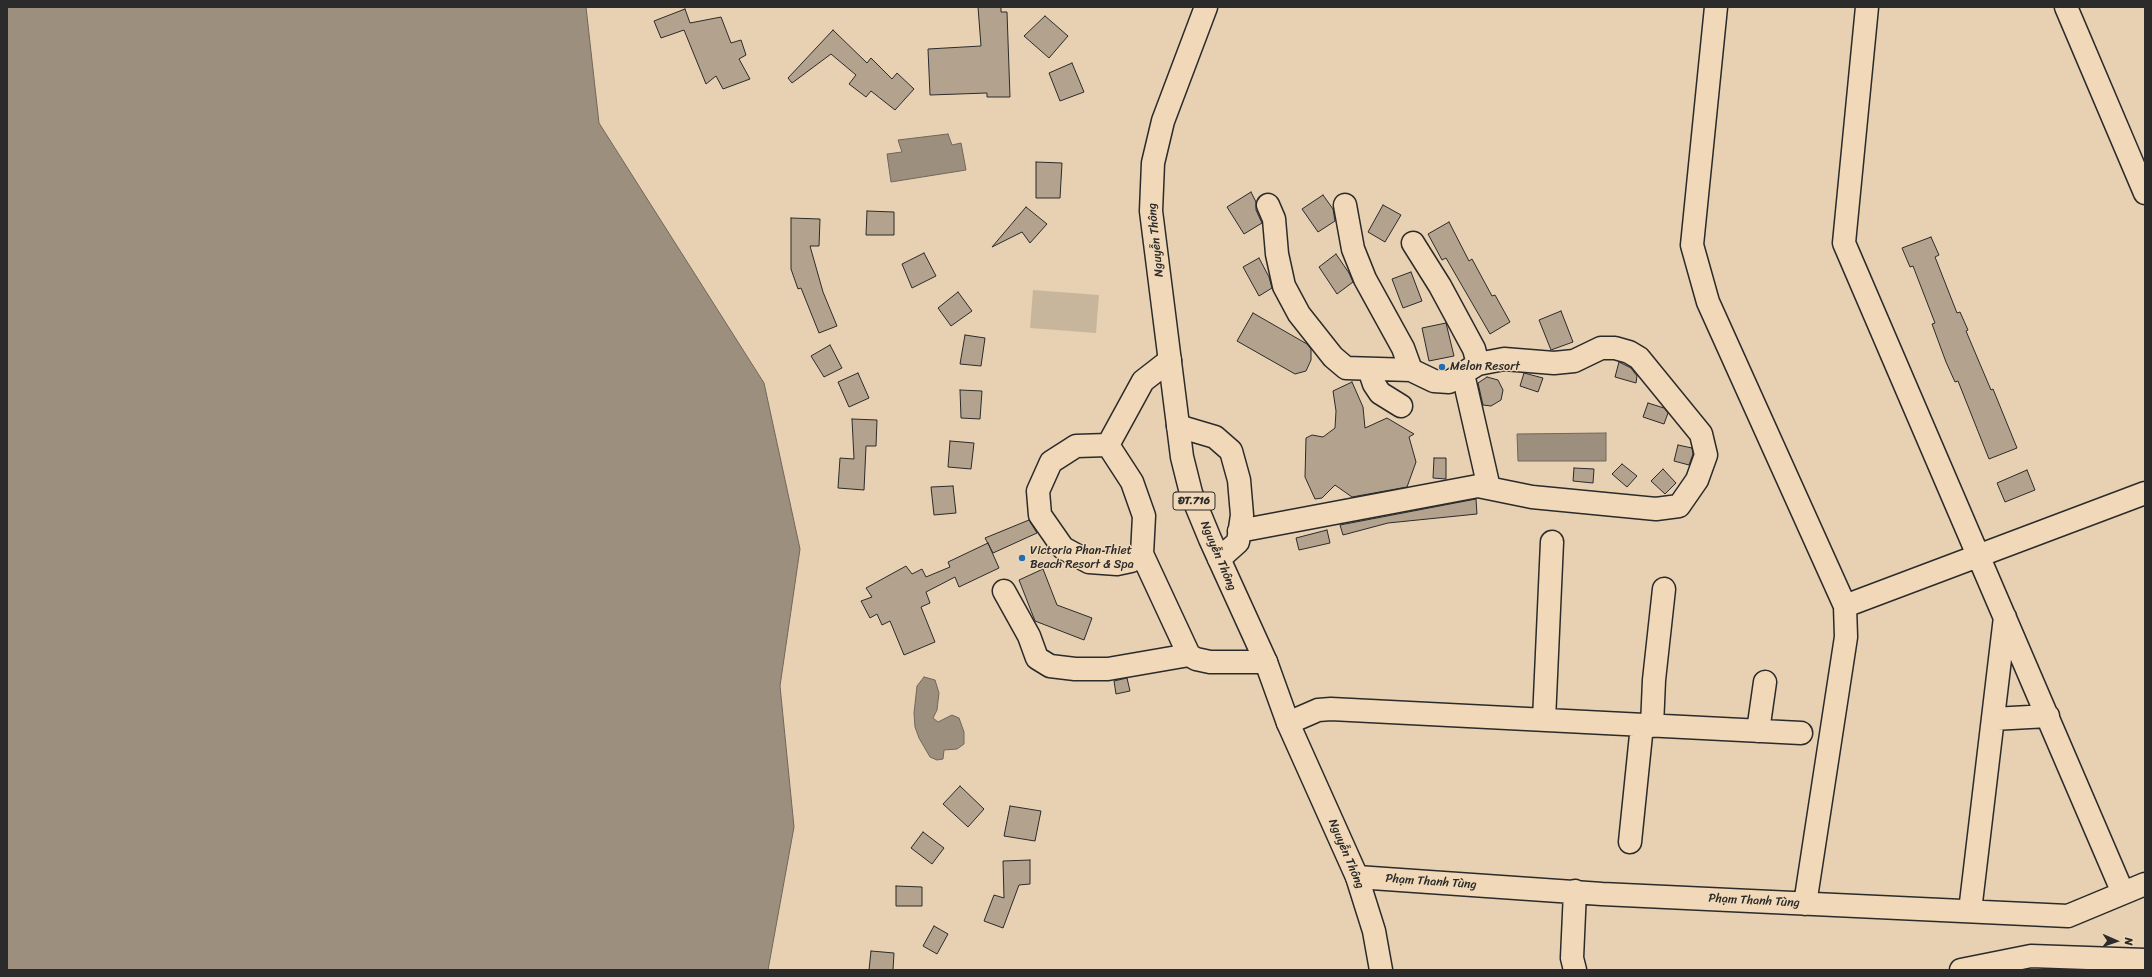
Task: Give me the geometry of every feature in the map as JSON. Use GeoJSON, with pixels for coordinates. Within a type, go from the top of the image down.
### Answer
{"type":"FeatureCollection","features":[{"type":"Feature","properties":{"kind":"street","name":"Nguyễn Thông"},"geometry":{"type":"LineString","coordinates":[[1206,7],[1163,121],[1153,163],[1151,211],[1182,457],[1191,493],[1219,560],[1266,662],[1288,723],[1357,877],[1374,931],[1381,970]]}},
{"type":"Feature","properties":{"kind":"street"},"geometry":{"type":"LineString","coordinates":[[1716,7],[1692,245],[1708,302],[1845,606],[1846,637],[1805,904]]}},
{"type":"Feature","properties":{"kind":"street"},"geometry":{"type":"LineString","coordinates":[[1867,7],[1844,244],[2123,893]]}},
{"type":"Feature","properties":{"kind":"street"},"geometry":{"type":"LineString","coordinates":[[2066,7],[2145,193]]}},
{"type":"Feature","properties":{"kind":"street"},"geometry":{"type":"LineString","coordinates":[[1239,531],[1478,486],[1532,496],[1656,509],[1679,506],[1697,480],[1706,455],[1701,434],[1639,358],[1629,352],[1615,348],[1600,348],[1574,361],[1534,363],[1504,359],[1470,369],[1449,382],[1434,382],[1411,370],[1346,368],[1337,361],[1299,314],[1284,286],[1277,254],[1274,219],[1268,205]]}},
{"type":"Feature","properties":{"kind":"street"},"geometry":{"type":"LineString","coordinates":[[1345,205],[1353,249],[1365,280],[1403,348],[1411,370]]}},
{"type":"Feature","properties":{"kind":"street"},"geometry":{"type":"LineString","coordinates":[[1413,243],[1440,286],[1474,349],[1470,369],[1489,488]]}},
{"type":"Feature","properties":{"kind":"street"},"geometry":{"type":"LineString","coordinates":[[1108,445],[1143,381],[1170,360]]}},
{"type":"Feature","properties":{"kind":"street"},"geometry":{"type":"LineString","coordinates":[[1369,369],[1374,384],[1380,393],[1401,406]]}},
{"type":"Feature","properties":{"kind":"street"},"geometry":{"type":"LineString","coordinates":[[1178,426],[1215,437],[1231,451],[1239,480],[1242,515],[1238,542],[1219,560]]}},
{"type":"Feature","properties":{"kind":"street"},"geometry":{"type":"LineString","coordinates":[[1108,445],[1076,446],[1051,462],[1038,491],[1040,515],[1063,548],[1089,562],[1117,564],[1131,561],[1142,554]]}},
{"type":"Feature","properties":{"kind":"street"},"geometry":{"type":"LineString","coordinates":[[1108,445],[1132,482],[1144,516],[1142,554],[1189,655],[1196,659],[1210,662],[1266,662]]}},
{"type":"Feature","properties":{"kind":"street"},"geometry":{"type":"LineString","coordinates":[[1845,606],[2145,493]]}},
{"type":"Feature","properties":{"kind":"street"},"geometry":{"type":"LineString","coordinates":[[1544,720],[1552,542]]}},
{"type":"Feature","properties":{"kind":"street"},"geometry":{"type":"LineString","coordinates":[[1630,842],[1654,680],[1664,589]]}},
{"type":"Feature","properties":{"kind":"street"},"geometry":{"type":"LineString","coordinates":[[1004,591],[1029,636],[1037,658],[1050,666],[1075,669],[1108,669],[1189,655]]}},
{"type":"Feature","properties":{"kind":"street"},"geometry":{"type":"LineString","coordinates":[[1970,912],[2005,616]]}},
{"type":"Feature","properties":{"kind":"street"},"geometry":{"type":"LineString","coordinates":[[1758,731],[1765,682]]}},
{"type":"Feature","properties":{"kind":"street"},"geometry":{"type":"LineString","coordinates":[[1288,723],[1318,710],[1331,709],[1800,733]]}},
{"type":"Feature","properties":{"kind":"street"},"geometry":{"type":"LineString","coordinates":[[1992,719],[2048,716]]}},
{"type":"Feature","properties":{"kind":"street","name":"Phạm Thanh Tùng"},"geometry":{"type":"LineString","coordinates":[[1357,877],[1602,894],[2068,916],[2145,884]]}},
{"type":"Feature","properties":{"kind":"street"},"geometry":{"type":"LineString","coordinates":[[1574,891],[1572,958],[1576,970]]}},
{"type":"Feature","properties":{"kind":"street"},"geometry":{"type":"LineString","coordinates":[[1961,970],[2031,956],[2145,960]]}},
{"type":"Feature","properties":{"kind":"shaded area"},"geometry":{"type":"Polygon","coordinates":[[[7,7],[586,7],[599,123],[764,383],[800,549],[780,686],[794,827],[768,970],[7,970],[7,7]]]}},
{"type":"Feature","properties":{"kind":"shaded area"},"geometry":{"type":"Polygon","coordinates":[[[948,134],[952,145],[961,143],[966,170],[891,182],[887,154],[902,152],[898,140],[948,134]]]}},
{"type":"Feature","properties":{"kind":"shaded area"},"geometry":{"type":"Polygon","coordinates":[[[1033,290],[1099,295],[1096,333],[1030,328],[1033,290]]]}},
{"type":"Feature","properties":{"kind":"shaded area"},"geometry":{"type":"Polygon","coordinates":[[[1606,433],[1606,461],[1518,461],[1517,434],[1606,433]]]}},
{"type":"Feature","properties":{"kind":"shaded area"},"geometry":{"type":"Polygon","coordinates":[[[924,677],[935,680],[939,693],[937,710],[933,718],[938,722],[952,715],[959,718],[964,732],[964,744],[957,749],[944,750],[943,759],[937,760],[930,757],[919,738],[915,727],[914,713],[917,686],[924,677]]]}},
{"type":"Feature","properties":{"kind":"building"},"geometry":{"type":"Polygon","coordinates":[[[978,7],[1001,7],[1001,12],[1007,12],[1010,97],[987,97],[987,93],[930,95],[928,49],[981,46],[978,7]]]}},
{"type":"Feature","properties":{"kind":"building"},"geometry":{"type":"Polygon","coordinates":[[[685,9],[690,23],[721,17],[731,43],[741,40],[746,55],[739,59],[750,79],[723,89],[716,76],[706,84],[684,30],[661,38],[654,21],[685,9]]]}},
{"type":"Feature","properties":{"kind":"building"},"geometry":{"type":"Polygon","coordinates":[[[1045,16],[1068,36],[1049,58],[1024,36],[1045,16]]]}},
{"type":"Feature","properties":{"kind":"building"},"geometry":{"type":"Polygon","coordinates":[[[833,30],[867,63],[871,58],[892,79],[897,73],[914,89],[895,110],[871,91],[866,97],[849,84],[856,75],[831,54],[792,83],[788,78],[833,30]]]}},
{"type":"Feature","properties":{"kind":"building"},"geometry":{"type":"Polygon","coordinates":[[[1072,63],[1084,92],[1060,101],[1049,73],[1072,63]]]}},
{"type":"Feature","properties":{"kind":"building"},"geometry":{"type":"Polygon","coordinates":[[[1036,162],[1062,163],[1060,198],[1036,198],[1036,162]]]}},
{"type":"Feature","properties":{"kind":"building"},"geometry":{"type":"Polygon","coordinates":[[[1251,192],[1256,202],[1256,210],[1262,223],[1244,234],[1227,207],[1251,192]]]}},
{"type":"Feature","properties":{"kind":"building"},"geometry":{"type":"Polygon","coordinates":[[[1323,195],[1333,209],[1335,221],[1318,232],[1302,209],[1323,195]]]}},
{"type":"Feature","properties":{"kind":"building"},"geometry":{"type":"Polygon","coordinates":[[[1383,205],[1401,215],[1385,242],[1368,232],[1383,205]]]}},
{"type":"Feature","properties":{"kind":"building"},"geometry":{"type":"Polygon","coordinates":[[[1026,207],[1047,224],[1030,243],[1022,232],[992,247],[1026,207]]]}},
{"type":"Feature","properties":{"kind":"building"},"geometry":{"type":"Polygon","coordinates":[[[867,211],[894,212],[894,235],[866,235],[867,211]]]}},
{"type":"Feature","properties":{"kind":"building"},"geometry":{"type":"Polygon","coordinates":[[[791,218],[820,219],[819,246],[810,246],[823,292],[837,326],[819,333],[801,288],[798,289],[791,269],[791,218]]]}},
{"type":"Feature","properties":{"kind":"building"},"geometry":{"type":"Polygon","coordinates":[[[1449,222],[1469,261],[1472,259],[1492,296],[1495,295],[1510,322],[1490,334],[1446,258],[1442,260],[1428,234],[1449,222]]]}},
{"type":"Feature","properties":{"kind":"building"},"geometry":{"type":"Polygon","coordinates":[[[1931,237],[1939,255],[1935,257],[1957,313],[1960,312],[1968,330],[1966,331],[1991,390],[1993,389],[2017,448],[1989,459],[1958,381],[1955,382],[1946,362],[1932,324],[1935,323],[1913,266],[1910,267],[1902,248],[1931,237]]]}},
{"type":"Feature","properties":{"kind":"building"},"geometry":{"type":"Polygon","coordinates":[[[924,253],[936,276],[912,288],[902,264],[924,253]]]}},
{"type":"Feature","properties":{"kind":"building"},"geometry":{"type":"Polygon","coordinates":[[[1336,254],[1349,273],[1353,282],[1337,294],[1319,267],[1336,254]]]}},
{"type":"Feature","properties":{"kind":"building"},"geometry":{"type":"Polygon","coordinates":[[[1259,258],[1269,277],[1272,288],[1259,296],[1243,267],[1259,258]]]}},
{"type":"Feature","properties":{"kind":"building"},"geometry":{"type":"Polygon","coordinates":[[[1411,272],[1422,301],[1403,308],[1392,279],[1411,272]]]}},
{"type":"Feature","properties":{"kind":"building"},"geometry":{"type":"Polygon","coordinates":[[[958,292],[972,311],[951,326],[938,308],[958,292]]]}},
{"type":"Feature","properties":{"kind":"building"},"geometry":{"type":"Polygon","coordinates":[[[1561,311],[1573,342],[1551,350],[1539,320],[1561,311]]]}},
{"type":"Feature","properties":{"kind":"building"},"geometry":{"type":"Polygon","coordinates":[[[1253,313],[1307,344],[1311,349],[1311,360],[1306,371],[1295,374],[1237,341],[1253,313]]]}},
{"type":"Feature","properties":{"kind":"building"},"geometry":{"type":"Polygon","coordinates":[[[1446,323],[1454,356],[1429,361],[1422,328],[1446,323]]]}},
{"type":"Feature","properties":{"kind":"building"},"geometry":{"type":"Polygon","coordinates":[[[965,335],[985,338],[981,366],[960,364],[965,335]]]}},
{"type":"Feature","properties":{"kind":"building"},"geometry":{"type":"Polygon","coordinates":[[[830,345],[842,368],[824,377],[811,356],[830,345]]]}},
{"type":"Feature","properties":{"kind":"building"},"geometry":{"type":"Polygon","coordinates":[[[1619,362],[1631,368],[1637,376],[1636,383],[1615,377],[1619,362]]]}},
{"type":"Feature","properties":{"kind":"building"},"geometry":{"type":"Polygon","coordinates":[[[858,373],[869,398],[849,407],[838,382],[858,373]]]}},
{"type":"Feature","properties":{"kind":"building"},"geometry":{"type":"Polygon","coordinates":[[[1524,373],[1543,378],[1538,392],[1520,386],[1524,373]]]}},
{"type":"Feature","properties":{"kind":"building"},"geometry":{"type":"Polygon","coordinates":[[[1487,377],[1498,380],[1503,390],[1501,400],[1491,406],[1483,405],[1478,383],[1487,377]]]}},
{"type":"Feature","properties":{"kind":"building"},"geometry":{"type":"Polygon","coordinates":[[[1352,382],[1363,407],[1365,428],[1387,418],[1414,434],[1409,437],[1416,462],[1407,487],[1352,497],[1335,485],[1322,498],[1315,499],[1305,477],[1306,438],[1312,435],[1323,437],[1335,428],[1336,411],[1333,391],[1352,382]]]}},
{"type":"Feature","properties":{"kind":"building"},"geometry":{"type":"Polygon","coordinates":[[[960,390],[982,391],[980,419],[961,418],[960,390]]]}},
{"type":"Feature","properties":{"kind":"building"},"geometry":{"type":"Polygon","coordinates":[[[1648,403],[1664,408],[1668,413],[1664,424],[1643,417],[1648,403]]]}},
{"type":"Feature","properties":{"kind":"building"},"geometry":{"type":"Polygon","coordinates":[[[852,419],[877,420],[876,446],[866,446],[864,490],[838,488],[840,458],[854,459],[852,419]]]}},
{"type":"Feature","properties":{"kind":"building"},"geometry":{"type":"Polygon","coordinates":[[[950,441],[974,443],[971,469],[948,467],[950,441]]]}},
{"type":"Feature","properties":{"kind":"building"},"geometry":{"type":"Polygon","coordinates":[[[1678,445],[1692,448],[1693,454],[1689,465],[1674,461],[1678,445]]]}},
{"type":"Feature","properties":{"kind":"building"},"geometry":{"type":"Polygon","coordinates":[[[1434,458],[1446,458],[1446,479],[1433,478],[1434,458]]]}},
{"type":"Feature","properties":{"kind":"building"},"geometry":{"type":"Polygon","coordinates":[[[1622,464],[1637,476],[1627,487],[1612,474],[1622,464]]]}},
{"type":"Feature","properties":{"kind":"building"},"geometry":{"type":"Polygon","coordinates":[[[1574,468],[1594,469],[1593,483],[1573,481],[1574,468]]]}},
{"type":"Feature","properties":{"kind":"building"},"geometry":{"type":"Polygon","coordinates":[[[1663,469],[1676,483],[1665,494],[1651,481],[1663,469]]]}},
{"type":"Feature","properties":{"kind":"building"},"geometry":{"type":"Polygon","coordinates":[[[2027,470],[2035,490],[2005,502],[1997,483],[2027,470]]]}},
{"type":"Feature","properties":{"kind":"building"},"geometry":{"type":"Polygon","coordinates":[[[953,486],[956,513],[934,515],[931,487],[953,486]]]}},
{"type":"Feature","properties":{"kind":"building"},"geometry":{"type":"Polygon","coordinates":[[[1476,499],[1477,514],[1388,523],[1343,535],[1340,525],[1476,499]]]}},
{"type":"Feature","properties":{"kind":"building"},"geometry":{"type":"Polygon","coordinates":[[[1029,520],[1037,533],[993,553],[985,538],[1029,520]]]}},
{"type":"Feature","properties":{"kind":"building"},"geometry":{"type":"Polygon","coordinates":[[[1327,530],[1330,543],[1299,550],[1296,538],[1327,530]]]}},
{"type":"Feature","properties":{"kind":"building"},"geometry":{"type":"Polygon","coordinates":[[[988,543],[999,568],[959,587],[955,577],[926,592],[930,603],[921,607],[935,642],[904,655],[890,621],[882,625],[877,614],[870,618],[861,601],[872,597],[866,588],[906,566],[912,574],[922,569],[926,577],[950,567],[948,562],[988,543]]]}},
{"type":"Feature","properties":{"kind":"building"},"geometry":{"type":"Polygon","coordinates":[[[1043,569],[1057,605],[1092,618],[1084,640],[1035,621],[1019,580],[1043,569]]]}},
{"type":"Feature","properties":{"kind":"building"},"geometry":{"type":"Polygon","coordinates":[[[1127,678],[1130,691],[1116,694],[1114,681],[1127,678]]]}},
{"type":"Feature","properties":{"kind":"building"},"geometry":{"type":"Polygon","coordinates":[[[960,786],[984,809],[968,827],[943,804],[960,786]]]}},
{"type":"Feature","properties":{"kind":"building"},"geometry":{"type":"Polygon","coordinates":[[[1010,806],[1041,811],[1035,841],[1004,836],[1010,806]]]}},
{"type":"Feature","properties":{"kind":"building"},"geometry":{"type":"Polygon","coordinates":[[[923,832],[944,848],[932,864],[911,848],[923,832]]]}},
{"type":"Feature","properties":{"kind":"building"},"geometry":{"type":"Polygon","coordinates":[[[1030,860],[1030,884],[1019,885],[1003,928],[984,921],[994,895],[1004,898],[1003,861],[1030,860]]]}},
{"type":"Feature","properties":{"kind":"building"},"geometry":{"type":"Polygon","coordinates":[[[896,886],[922,887],[922,906],[896,906],[896,886]]]}},
{"type":"Feature","properties":{"kind":"building"},"geometry":{"type":"Polygon","coordinates":[[[934,926],[948,934],[937,954],[923,946],[934,926]]]}},
{"type":"Feature","properties":{"kind":"building"},"geometry":{"type":"Polygon","coordinates":[[[871,951],[894,953],[893,970],[869,970],[871,951]]]}},
{"type":"Feature","properties":{"kind":"place","name":"Melon Resort"},"geometry":{"type":"Point","coordinates":[1442,367]}},
{"type":"Feature","properties":{"kind":"place","name":"Victoria Phan Thiet Beach Resort & Spa"},"geometry":{"type":"Point","coordinates":[1022,558]}}]}
